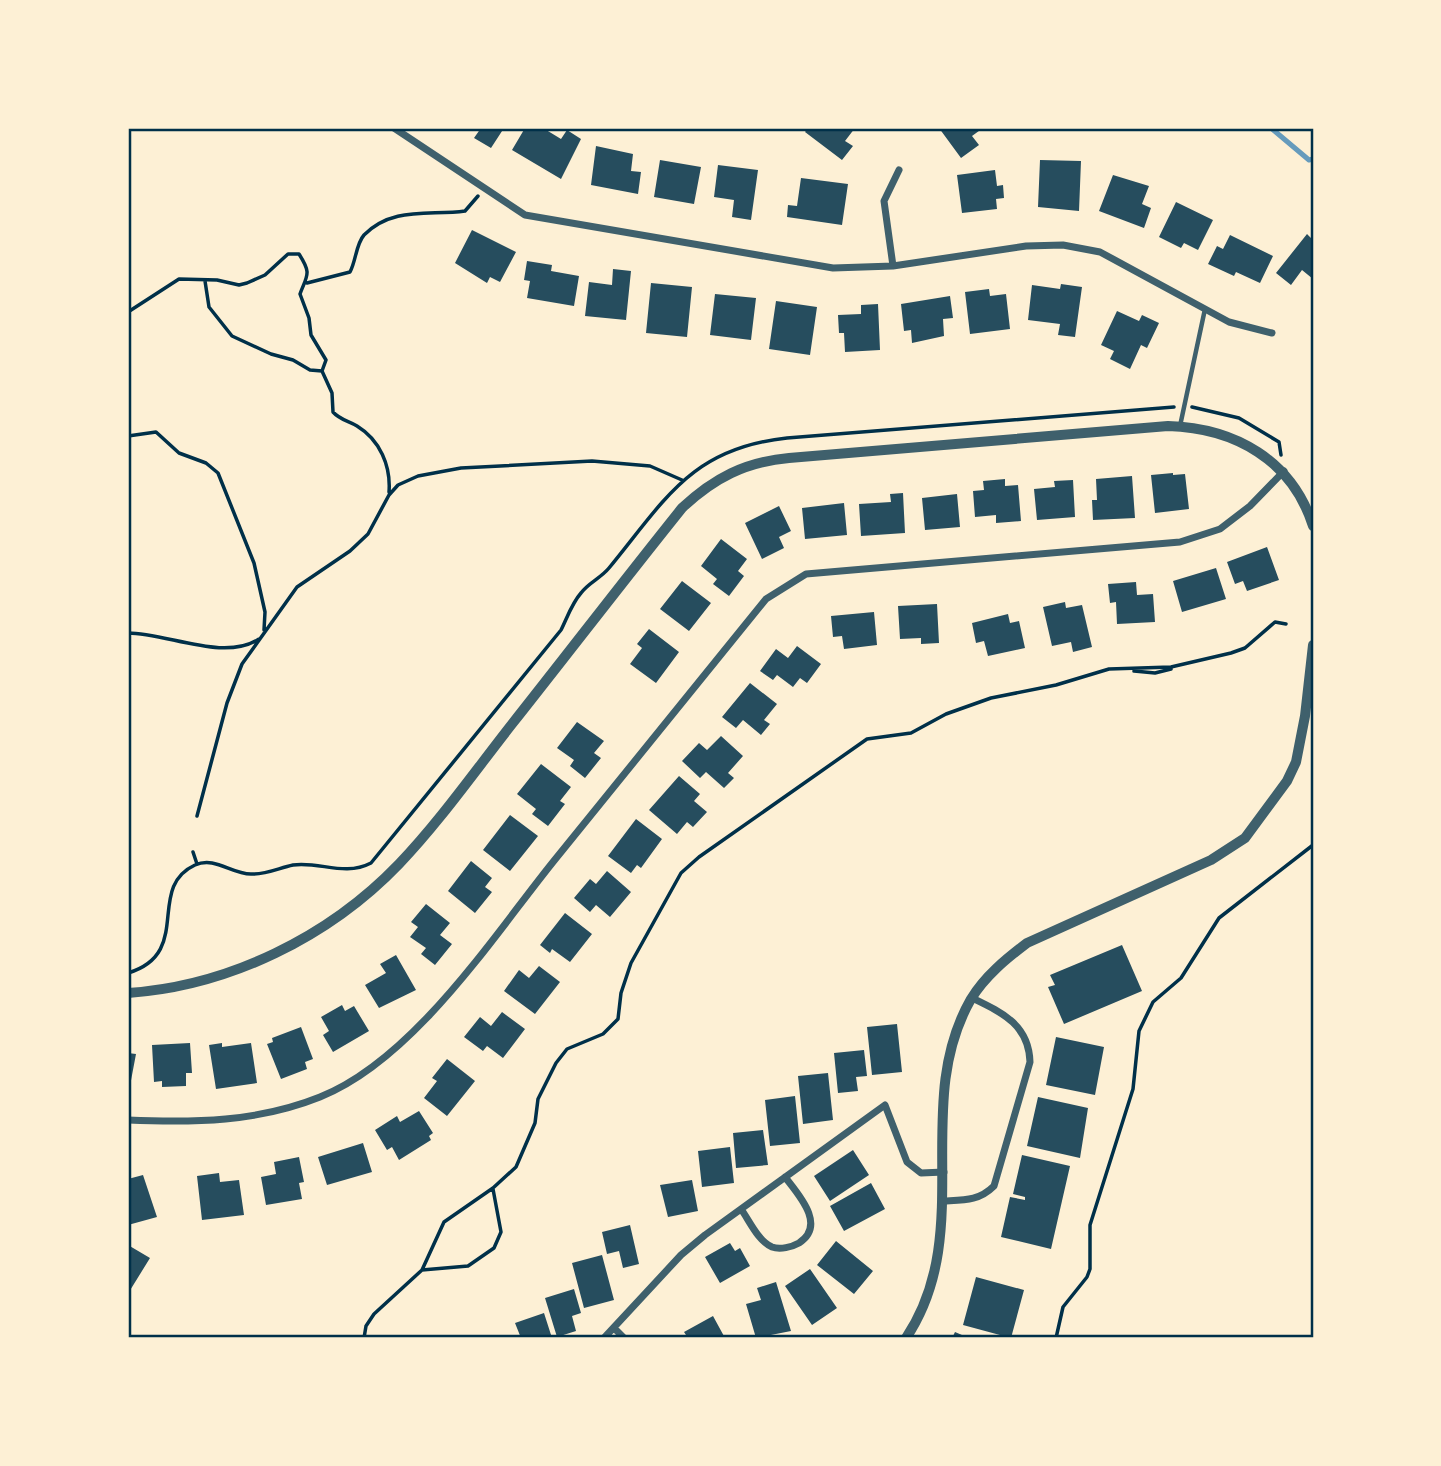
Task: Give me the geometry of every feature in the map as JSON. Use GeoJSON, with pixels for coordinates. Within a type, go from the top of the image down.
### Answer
{"type":"FeatureCollection","features":[{"type":"Feature","properties":{"kind":"street"},"geometry":{"type":"LineString","coordinates":[[394,128],[524,215],[566,225],[833,268],[893,267],[1026,246],[1063,245],[1100,252],[1229,322],[1272,333]]}},
{"type":"Feature","properties":{"kind":"street"},"geometry":{"type":"LineString","coordinates":[[893,267],[884,201],[899,170]]}},
{"type":"Feature","properties":{"kind":"street"},"geometry":{"type":"LineString","coordinates":[[128,993],[176,987],[240,969],[298,942],[377,886],[424,835],[682,508],[722,477],[762,460],[1180,426],[1231,436],[1258,451],[1284,471],[1299,493],[1313,526]]}},
{"type":"Feature","properties":{"kind":"street"},"geometry":{"type":"LineString","coordinates":[[128,1120],[194,1123],[242,1118],[285,1108],[323,1096],[391,1054],[451,989],[766,598],[806,574],[1180,542],[1220,530],[1250,506],[1284,471]]}},
{"type":"Feature","properties":{"kind":"street"},"geometry":{"type":"LineString","coordinates":[[906,1338],[927,1300],[936,1270],[944,1201],[946,1077],[957,1030],[972,998],[1004,961],[1027,943],[1211,860],[1245,838],[1287,781],[1296,762],[1305,716],[1313,645]]}},
{"type":"Feature","properties":{"kind":"street"},"geometry":{"type":"LineString","coordinates":[[944,1201],[974,1199],[986,1195],[994,1186],[1030,1062],[1030,1048],[1016,1022],[972,998]]}},
{"type":"Feature","properties":{"kind":"street"},"geometry":{"type":"LineString","coordinates":[[604,1338],[681,1255],[885,1105],[907,1162],[921,1172],[944,1172]]}},
{"type":"Feature","properties":{"kind":"street"},"geometry":{"type":"LineString","coordinates":[[741,1209],[760,1237],[772,1247],[787,1248],[801,1242],[810,1230],[810,1215],[785,1177]]}},
{"type":"Feature","properties":{"kind":"street"},"geometry":{"type":"LineString","coordinates":[[614,1328],[624,1338]]}},
{"type":"Feature","properties":{"kind":"lane"},"geometry":{"type":"LineString","coordinates":[[1180,426],[1205,309]]}},
{"type":"Feature","properties":{"kind":"path"},"geometry":{"type":"LineString","coordinates":[[307,283],[350,272],[364,236],[392,217],[404,213],[465,211],[484,188]]}},
{"type":"Feature","properties":{"kind":"path"},"geometry":{"type":"LineString","coordinates":[[128,312],[173,281],[239,285],[247,283],[265,275],[282,257],[294,251],[304,263],[307,283],[300,294],[309,318],[311,335],[326,360],[322,371],[332,393],[333,412],[364,432],[378,446],[387,465],[389,495]]}},
{"type":"Feature","properties":{"kind":"path"},"geometry":{"type":"LineString","coordinates":[[205,281],[209,307],[232,336],[271,354],[293,360],[310,370],[322,371]]}},
{"type":"Feature","properties":{"kind":"path"},"geometry":{"type":"LineString","coordinates":[[128,436],[156,432],[172,449],[206,463],[218,473],[254,563],[265,619],[261,638]]}},
{"type":"Feature","properties":{"kind":"path"},"geometry":{"type":"LineString","coordinates":[[128,973],[139,970],[158,955],[168,929],[170,893],[174,882],[181,873],[197,864],[211,862],[250,874],[293,865],[353,870],[371,863],[561,630],[580,593],[607,571],[682,480],[661,468],[627,463],[540,462],[461,468],[418,476],[397,485],[368,534],[350,551],[297,587],[234,681],[208,764],[197,816]]}},
{"type":"Feature","properties":{"kind":"path"},"geometry":{"type":"LineString","coordinates":[[364,1338],[366,1326],[374,1314],[422,1270],[444,1222],[493,1188],[516,1167],[535,1124],[538,1099],[556,1063],[567,1049],[603,1034],[618,1019],[621,993],[631,963],[681,873],[690,865],[867,739],[911,733],[946,714],[991,698],[1056,685],[1110,669],[1179,666],[1245,648],[1275,622],[1286,624]]}},
{"type":"Feature","properties":{"kind":"path"},"geometry":{"type":"LineString","coordinates":[[128,633],[159,635],[219,648],[244,647],[261,638]]}},
{"type":"Feature","properties":{"kind":"path"},"geometry":{"type":"LineString","coordinates":[[1056,1338],[1063,1307],[1087,1277],[1090,1269],[1090,1225],[1133,1089],[1139,1031],[1153,1002],[1181,978],[1219,918],[1313,845]]}},
{"type":"Feature","properties":{"kind":"path"},"geometry":{"type":"LineString","coordinates":[[193,852],[197,864]]}},
{"type":"Feature","properties":{"kind":"path"},"geometry":{"type":"LineString","coordinates":[[422,1270],[468,1266],[494,1248],[500,1232],[493,1188]]}},
{"type":"Feature","properties":{"kind":"building"},"geometry":{"type":"Polygon","coordinates":[[[481,128],[504,128],[491,148],[474,138],[481,128]]]}},
{"type":"Feature","properties":{"kind":"building"},"geometry":{"type":"Polygon","coordinates":[[[525,128],[543,128],[561,139],[567,130],[581,139],[561,179],[512,150],[525,128]]]}},
{"type":"Feature","properties":{"kind":"building"},"geometry":{"type":"Polygon","coordinates":[[[808,128],[855,128],[845,141],[853,146],[842,160],[805,132],[808,128]]]}},
{"type":"Feature","properties":{"kind":"building"},"geometry":{"type":"Polygon","coordinates":[[[939,128],[983,128],[972,136],[979,145],[961,158],[939,128]]]}},
{"type":"Feature","properties":{"kind":"building"},"geometry":{"type":"Polygon","coordinates":[[[596,146],[633,154],[631,171],[641,172],[638,194],[591,185],[596,146]]]}},
{"type":"Feature","properties":{"kind":"building"},"geometry":{"type":"Polygon","coordinates":[[[660,160],[701,167],[694,204],[654,197],[660,160]]]}},
{"type":"Feature","properties":{"kind":"building"},"geometry":{"type":"Polygon","coordinates":[[[1040,160],[1081,161],[1079,211],[1038,207],[1040,160]]]}},
{"type":"Feature","properties":{"kind":"building"},"geometry":{"type":"Polygon","coordinates":[[[718,165],[758,170],[751,220],[732,217],[734,200],[714,197],[718,165]]]}},
{"type":"Feature","properties":{"kind":"building"},"geometry":{"type":"Polygon","coordinates":[[[995,170],[997,186],[1003,185],[1004,198],[996,199],[997,209],[962,213],[957,175],[995,170]]]}},
{"type":"Feature","properties":{"kind":"building"},"geometry":{"type":"Polygon","coordinates":[[[1113,175],[1149,186],[1142,204],[1151,208],[1144,228],[1099,211],[1113,175]]]}},
{"type":"Feature","properties":{"kind":"building"},"geometry":{"type":"Polygon","coordinates":[[[801,178],[848,184],[842,225],[787,217],[788,205],[797,206],[801,178]]]}},
{"type":"Feature","properties":{"kind":"building"},"geometry":{"type":"Polygon","coordinates":[[[1176,202],[1213,220],[1198,250],[1184,243],[1181,248],[1159,237],[1176,202]]]}},
{"type":"Feature","properties":{"kind":"building"},"geometry":{"type":"Polygon","coordinates":[[[472,230],[516,252],[500,282],[490,277],[487,283],[455,263],[472,230]]]}},
{"type":"Feature","properties":{"kind":"building"},"geometry":{"type":"Polygon","coordinates":[[[1307,234],[1313,240],[1313,279],[1302,270],[1291,285],[1276,273],[1307,234]]]}},
{"type":"Feature","properties":{"kind":"building"},"geometry":{"type":"Polygon","coordinates":[[[1230,235],[1273,256],[1260,283],[1236,272],[1234,276],[1208,264],[1217,246],[1223,249],[1230,235]]]}},
{"type":"Feature","properties":{"kind":"building"},"geometry":{"type":"Polygon","coordinates":[[[527,261],[552,265],[551,271],[579,276],[574,306],[527,298],[530,281],[524,280],[527,261]]]}},
{"type":"Feature","properties":{"kind":"building"},"geometry":{"type":"Polygon","coordinates":[[[613,269],[631,271],[626,320],[585,316],[589,282],[612,285],[613,269]]]}},
{"type":"Feature","properties":{"kind":"building"},"geometry":{"type":"Polygon","coordinates":[[[651,283],[692,287],[687,337],[646,333],[651,283]]]}},
{"type":"Feature","properties":{"kind":"building"},"geometry":{"type":"Polygon","coordinates":[[[1061,284],[1082,287],[1075,337],[1058,335],[1060,324],[1028,320],[1032,285],[1060,289],[1061,284]]]}},
{"type":"Feature","properties":{"kind":"building"},"geometry":{"type":"Polygon","coordinates":[[[989,289],[990,296],[1006,294],[1010,329],[970,334],[965,292],[989,289]]]}},
{"type":"Feature","properties":{"kind":"building"},"geometry":{"type":"Polygon","coordinates":[[[715,294],[756,298],[751,340],[710,335],[715,294]]]}},
{"type":"Feature","properties":{"kind":"building"},"geometry":{"type":"Polygon","coordinates":[[[950,296],[953,318],[943,319],[944,336],[912,343],[911,330],[904,331],[901,304],[950,296]]]}},
{"type":"Feature","properties":{"kind":"building"},"geometry":{"type":"Polygon","coordinates":[[[776,301],[817,307],[810,355],[769,349],[776,301]]]}},
{"type":"Feature","properties":{"kind":"building"},"geometry":{"type":"Polygon","coordinates":[[[878,304],[880,350],[845,352],[844,333],[839,333],[838,315],[861,314],[861,305],[878,304]]]}},
{"type":"Feature","properties":{"kind":"building"},"geometry":{"type":"Polygon","coordinates":[[[1117,311],[1139,321],[1142,315],[1159,323],[1147,348],[1141,345],[1130,369],[1110,359],[1114,351],[1101,345],[1117,311]]]}},
{"type":"Feature","properties":{"kind":"building"},"geometry":{"type":"Polygon","coordinates":[[[1185,474],[1189,509],[1155,513],[1151,475],[1185,474]]]}},
{"type":"Feature","properties":{"kind":"building"},"geometry":{"type":"Polygon","coordinates":[[[1132,476],[1135,518],[1093,520],[1092,500],[1097,500],[1096,479],[1132,476]]]}},
{"type":"Feature","properties":{"kind":"building"},"geometry":{"type":"Polygon","coordinates":[[[1005,479],[1005,486],[1018,485],[1021,521],[996,523],[996,515],[975,517],[973,491],[984,490],[983,481],[1005,479]]]}},
{"type":"Feature","properties":{"kind":"building"},"geometry":{"type":"Polygon","coordinates":[[[1073,480],[1075,517],[1037,520],[1034,489],[1055,487],[1054,481],[1073,480]]]}},
{"type":"Feature","properties":{"kind":"building"},"geometry":{"type":"Polygon","coordinates":[[[903,493],[905,533],[861,536],[859,504],[891,502],[890,494],[903,493]]]}},
{"type":"Feature","properties":{"kind":"building"},"geometry":{"type":"Polygon","coordinates":[[[957,494],[960,527],[925,530],[922,498],[957,494]]]}},
{"type":"Feature","properties":{"kind":"building"},"geometry":{"type":"Polygon","coordinates":[[[844,503],[847,535],[805,539],[802,508],[844,503]]]}},
{"type":"Feature","properties":{"kind":"building"},"geometry":{"type":"Polygon","coordinates":[[[779,506],[791,531],[779,537],[784,548],[762,559],[745,523],[779,506]]]}},
{"type":"Feature","properties":{"kind":"building"},"geometry":{"type":"Polygon","coordinates":[[[721,539],[747,559],[738,571],[744,576],[729,596],[713,584],[717,579],[701,566],[721,539]]]}},
{"type":"Feature","properties":{"kind":"building"},"geometry":{"type":"Polygon","coordinates":[[[1267,547],[1279,580],[1247,591],[1243,581],[1235,584],[1227,562],[1267,547]]]}},
{"type":"Feature","properties":{"kind":"building"},"geometry":{"type":"Polygon","coordinates":[[[1216,568],[1226,599],[1182,612],[1173,581],[1216,568]]]}},
{"type":"Feature","properties":{"kind":"building"},"geometry":{"type":"Polygon","coordinates":[[[682,581],[711,603],[689,631],[660,609],[682,581]]]}},
{"type":"Feature","properties":{"kind":"building"},"geometry":{"type":"Polygon","coordinates":[[[1136,582],[1137,595],[1153,594],[1155,622],[1117,624],[1116,602],[1110,603],[1108,584],[1136,582]]]}},
{"type":"Feature","properties":{"kind":"building"},"geometry":{"type":"Polygon","coordinates":[[[1065,602],[1066,608],[1082,605],[1092,647],[1073,652],[1071,642],[1052,646],[1043,607],[1065,602]]]}},
{"type":"Feature","properties":{"kind":"building"},"geometry":{"type":"Polygon","coordinates":[[[937,604],[939,643],[921,644],[921,638],[900,639],[898,606],[937,604]]]}},
{"type":"Feature","properties":{"kind":"building"},"geometry":{"type":"Polygon","coordinates":[[[874,612],[877,645],[844,649],[842,636],[833,637],[831,616],[874,612]]]}},
{"type":"Feature","properties":{"kind":"building"},"geometry":{"type":"Polygon","coordinates":[[[1008,614],[1010,623],[1019,621],[1025,648],[988,656],[984,641],[976,643],[972,623],[1008,614]]]}},
{"type":"Feature","properties":{"kind":"building"},"geometry":{"type":"Polygon","coordinates":[[[649,629],[679,652],[656,683],[630,664],[642,648],[637,644],[649,629]]]}},
{"type":"Feature","properties":{"kind":"building"},"geometry":{"type":"Polygon","coordinates":[[[797,646],[821,664],[807,683],[800,678],[793,687],[777,675],[773,680],[760,671],[776,649],[788,658],[797,646]]]}},
{"type":"Feature","properties":{"kind":"building"},"geometry":{"type":"Polygon","coordinates":[[[750,683],[777,704],[764,720],[770,724],[761,735],[743,720],[736,728],[722,717],[750,683]]]}},
{"type":"Feature","properties":{"kind":"building"},"geometry":{"type":"Polygon","coordinates":[[[577,722],[604,741],[594,753],[601,758],[585,778],[570,766],[574,760],[557,748],[577,722]]]}},
{"type":"Feature","properties":{"kind":"building"},"geometry":{"type":"Polygon","coordinates":[[[721,736],[743,756],[728,773],[734,778],[724,788],[706,772],[700,778],[682,761],[699,743],[707,750],[721,736]]]}},
{"type":"Feature","properties":{"kind":"building"},"geometry":{"type":"Polygon","coordinates":[[[541,764],[571,787],[560,801],[565,804],[548,826],[532,814],[536,809],[517,794],[541,764]]]}},
{"type":"Feature","properties":{"kind":"building"},"geometry":{"type":"Polygon","coordinates":[[[679,776],[700,794],[694,801],[707,812],[693,827],[687,822],[677,834],[649,810],[679,776]]]}},
{"type":"Feature","properties":{"kind":"building"},"geometry":{"type":"Polygon","coordinates":[[[510,815],[538,836],[510,871],[483,850],[510,815]]]}},
{"type":"Feature","properties":{"kind":"building"},"geometry":{"type":"Polygon","coordinates":[[[636,819],[662,839],[641,868],[637,865],[631,873],[608,856],[636,819]]]}},
{"type":"Feature","properties":{"kind":"building"},"geometry":{"type":"Polygon","coordinates":[[[471,861],[492,878],[485,887],[492,892],[475,913],[448,891],[471,861]]]}},
{"type":"Feature","properties":{"kind":"building"},"geometry":{"type":"Polygon","coordinates":[[[607,871],[631,892],[610,917],[596,905],[590,912],[574,898],[590,879],[596,884],[607,871]]]}},
{"type":"Feature","properties":{"kind":"building"},"geometry":{"type":"Polygon","coordinates":[[[426,904],[450,923],[440,935],[452,944],[435,965],[421,954],[426,948],[410,937],[418,927],[411,922],[426,904]]]}},
{"type":"Feature","properties":{"kind":"building"},"geometry":{"type":"Polygon","coordinates":[[[565,913],[592,934],[570,962],[552,949],[550,953],[540,945],[565,913]]]}},
{"type":"Feature","properties":{"kind":"building"},"geometry":{"type":"Polygon","coordinates":[[[1122,945],[1142,991],[1064,1024],[1048,987],[1055,985],[1050,975],[1122,945]]]}},
{"type":"Feature","properties":{"kind":"building"},"geometry":{"type":"Polygon","coordinates":[[[396,955],[416,990],[379,1008],[365,985],[386,973],[380,964],[396,955]]]}},
{"type":"Feature","properties":{"kind":"building"},"geometry":{"type":"Polygon","coordinates":[[[539,966],[560,982],[535,1014],[504,991],[519,970],[529,978],[539,966]]]}},
{"type":"Feature","properties":{"kind":"building"},"geometry":{"type":"Polygon","coordinates":[[[342,1005],[345,1011],[354,1006],[369,1031],[333,1052],[323,1035],[329,1031],[321,1017],[342,1005]]]}},
{"type":"Feature","properties":{"kind":"building"},"geometry":{"type":"Polygon","coordinates":[[[502,1012],[525,1029],[503,1058],[487,1046],[483,1051],[464,1037],[480,1017],[491,1026],[502,1012]]]}},
{"type":"Feature","properties":{"kind":"building"},"geometry":{"type":"Polygon","coordinates":[[[897,1024],[902,1072],[872,1075],[867,1027],[897,1024]]]}},
{"type":"Feature","properties":{"kind":"building"},"geometry":{"type":"Polygon","coordinates":[[[301,1027],[313,1059],[305,1062],[307,1069],[281,1079],[267,1044],[273,1042],[272,1038],[301,1027]]]}},
{"type":"Feature","properties":{"kind":"building"},"geometry":{"type":"Polygon","coordinates":[[[1056,1037],[1104,1047],[1095,1095],[1046,1085],[1056,1037]]]}},
{"type":"Feature","properties":{"kind":"building"},"geometry":{"type":"Polygon","coordinates":[[[190,1043],[192,1073],[186,1073],[186,1086],[162,1087],[162,1081],[154,1082],[152,1045],[190,1043]]]}},
{"type":"Feature","properties":{"kind":"building"},"geometry":{"type":"Polygon","coordinates":[[[222,1043],[222,1047],[251,1043],[257,1083],[216,1089],[209,1045],[222,1043]]]}},
{"type":"Feature","properties":{"kind":"building"},"geometry":{"type":"Polygon","coordinates":[[[864,1050],[867,1076],[856,1077],[858,1091],[838,1093],[834,1053],[864,1050]]]}},
{"type":"Feature","properties":{"kind":"building"},"geometry":{"type":"Polygon","coordinates":[[[128,1053],[136,1054],[129,1091],[128,1091],[128,1053]]]}},
{"type":"Feature","properties":{"kind":"building"},"geometry":{"type":"Polygon","coordinates":[[[447,1059],[475,1081],[447,1116],[424,1098],[437,1081],[432,1078],[447,1059]]]}},
{"type":"Feature","properties":{"kind":"building"},"geometry":{"type":"Polygon","coordinates":[[[828,1073],[833,1120],[803,1124],[798,1076],[828,1073]]]}},
{"type":"Feature","properties":{"kind":"building"},"geometry":{"type":"Polygon","coordinates":[[[795,1096],[800,1143],[770,1146],[765,1100],[795,1096]]]}},
{"type":"Feature","properties":{"kind":"building"},"geometry":{"type":"Polygon","coordinates":[[[1038,1097],[1088,1108],[1080,1158],[1027,1146],[1038,1097]]]}},
{"type":"Feature","properties":{"kind":"building"},"geometry":{"type":"Polygon","coordinates":[[[419,1111],[433,1133],[429,1136],[431,1140],[399,1160],[392,1147],[387,1150],[375,1130],[397,1116],[400,1122],[419,1111]]]}},
{"type":"Feature","properties":{"kind":"building"},"geometry":{"type":"Polygon","coordinates":[[[763,1130],[768,1165],[736,1168],[733,1133],[763,1130]]]}},
{"type":"Feature","properties":{"kind":"building"},"geometry":{"type":"Polygon","coordinates":[[[363,1143],[372,1172],[327,1185],[318,1157],[363,1143]]]}},
{"type":"Feature","properties":{"kind":"building"},"geometry":{"type":"Polygon","coordinates":[[[730,1147],[734,1183],[702,1187],[698,1151],[730,1147]]]}},
{"type":"Feature","properties":{"kind":"building"},"geometry":{"type":"Polygon","coordinates":[[[853,1150],[869,1175],[830,1201],[814,1176],[853,1150]]]}},
{"type":"Feature","properties":{"kind":"building"},"geometry":{"type":"Polygon","coordinates":[[[1022,1155],[1070,1166],[1051,1249],[1001,1237],[1010,1197],[1025,1200],[1025,1197],[1013,1194],[1022,1155]]]}},
{"type":"Feature","properties":{"kind":"building"},"geometry":{"type":"Polygon","coordinates":[[[299,1157],[304,1182],[299,1183],[302,1199],[266,1205],[261,1177],[276,1174],[274,1162],[299,1157]]]}},
{"type":"Feature","properties":{"kind":"building"},"geometry":{"type":"Polygon","coordinates":[[[219,1173],[220,1182],[239,1180],[244,1215],[202,1220],[197,1176],[219,1173]]]}},
{"type":"Feature","properties":{"kind":"building"},"geometry":{"type":"Polygon","coordinates":[[[143,1175],[157,1217],[128,1225],[128,1179],[143,1175]]]}},
{"type":"Feature","properties":{"kind":"building"},"geometry":{"type":"Polygon","coordinates":[[[692,1180],[698,1211],[668,1217],[660,1185],[692,1180]]]}},
{"type":"Feature","properties":{"kind":"building"},"geometry":{"type":"Polygon","coordinates":[[[871,1183],[885,1209],[844,1231],[830,1206],[871,1183]]]}},
{"type":"Feature","properties":{"kind":"building"},"geometry":{"type":"Polygon","coordinates":[[[630,1225],[639,1264],[623,1268],[619,1251],[607,1254],[602,1232],[630,1225]]]}},
{"type":"Feature","properties":{"kind":"building"},"geometry":{"type":"Polygon","coordinates":[[[836,1241],[873,1271],[854,1294],[817,1265],[836,1241]]]}},
{"type":"Feature","properties":{"kind":"building"},"geometry":{"type":"Polygon","coordinates":[[[730,1243],[735,1251],[740,1248],[750,1266],[720,1283],[705,1257],[730,1243]]]}},
{"type":"Feature","properties":{"kind":"building"},"geometry":{"type":"Polygon","coordinates":[[[128,1245],[150,1258],[129,1292],[128,1291],[128,1245]]]}},
{"type":"Feature","properties":{"kind":"building"},"geometry":{"type":"Polygon","coordinates":[[[602,1255],[614,1300],[584,1308],[572,1263],[602,1255]]]}},
{"type":"Feature","properties":{"kind":"building"},"geometry":{"type":"Polygon","coordinates":[[[810,1269],[837,1308],[812,1325],[785,1286],[810,1269]]]}},
{"type":"Feature","properties":{"kind":"building"},"geometry":{"type":"Polygon","coordinates":[[[976,1277],[1024,1290],[1011,1338],[963,1325],[976,1277]]]}},
{"type":"Feature","properties":{"kind":"building"},"geometry":{"type":"Polygon","coordinates":[[[776,1282],[791,1331],[756,1338],[746,1304],[761,1300],[757,1288],[776,1282]]]}},
{"type":"Feature","properties":{"kind":"building"},"geometry":{"type":"Polygon","coordinates":[[[574,1289],[581,1313],[572,1316],[576,1331],[557,1337],[545,1298],[574,1289]]]}},
{"type":"Feature","properties":{"kind":"building"},"geometry":{"type":"Polygon","coordinates":[[[544,1313],[552,1338],[521,1338],[515,1323],[544,1313]]]}},
{"type":"Feature","properties":{"kind":"building"},"geometry":{"type":"Polygon","coordinates":[[[713,1316],[725,1338],[688,1338],[684,1332],[713,1316]]]}},
{"type":"Feature","properties":{"kind":"building"},"geometry":{"type":"Polygon","coordinates":[[[955,1332],[969,1338],[952,1338],[955,1332]]]}},
{"type":"Feature","properties":{"kind":"waterway"},"geometry":{"type":"LineString","coordinates":[[1271,128],[1309,160],[1313,159]]}}]}
